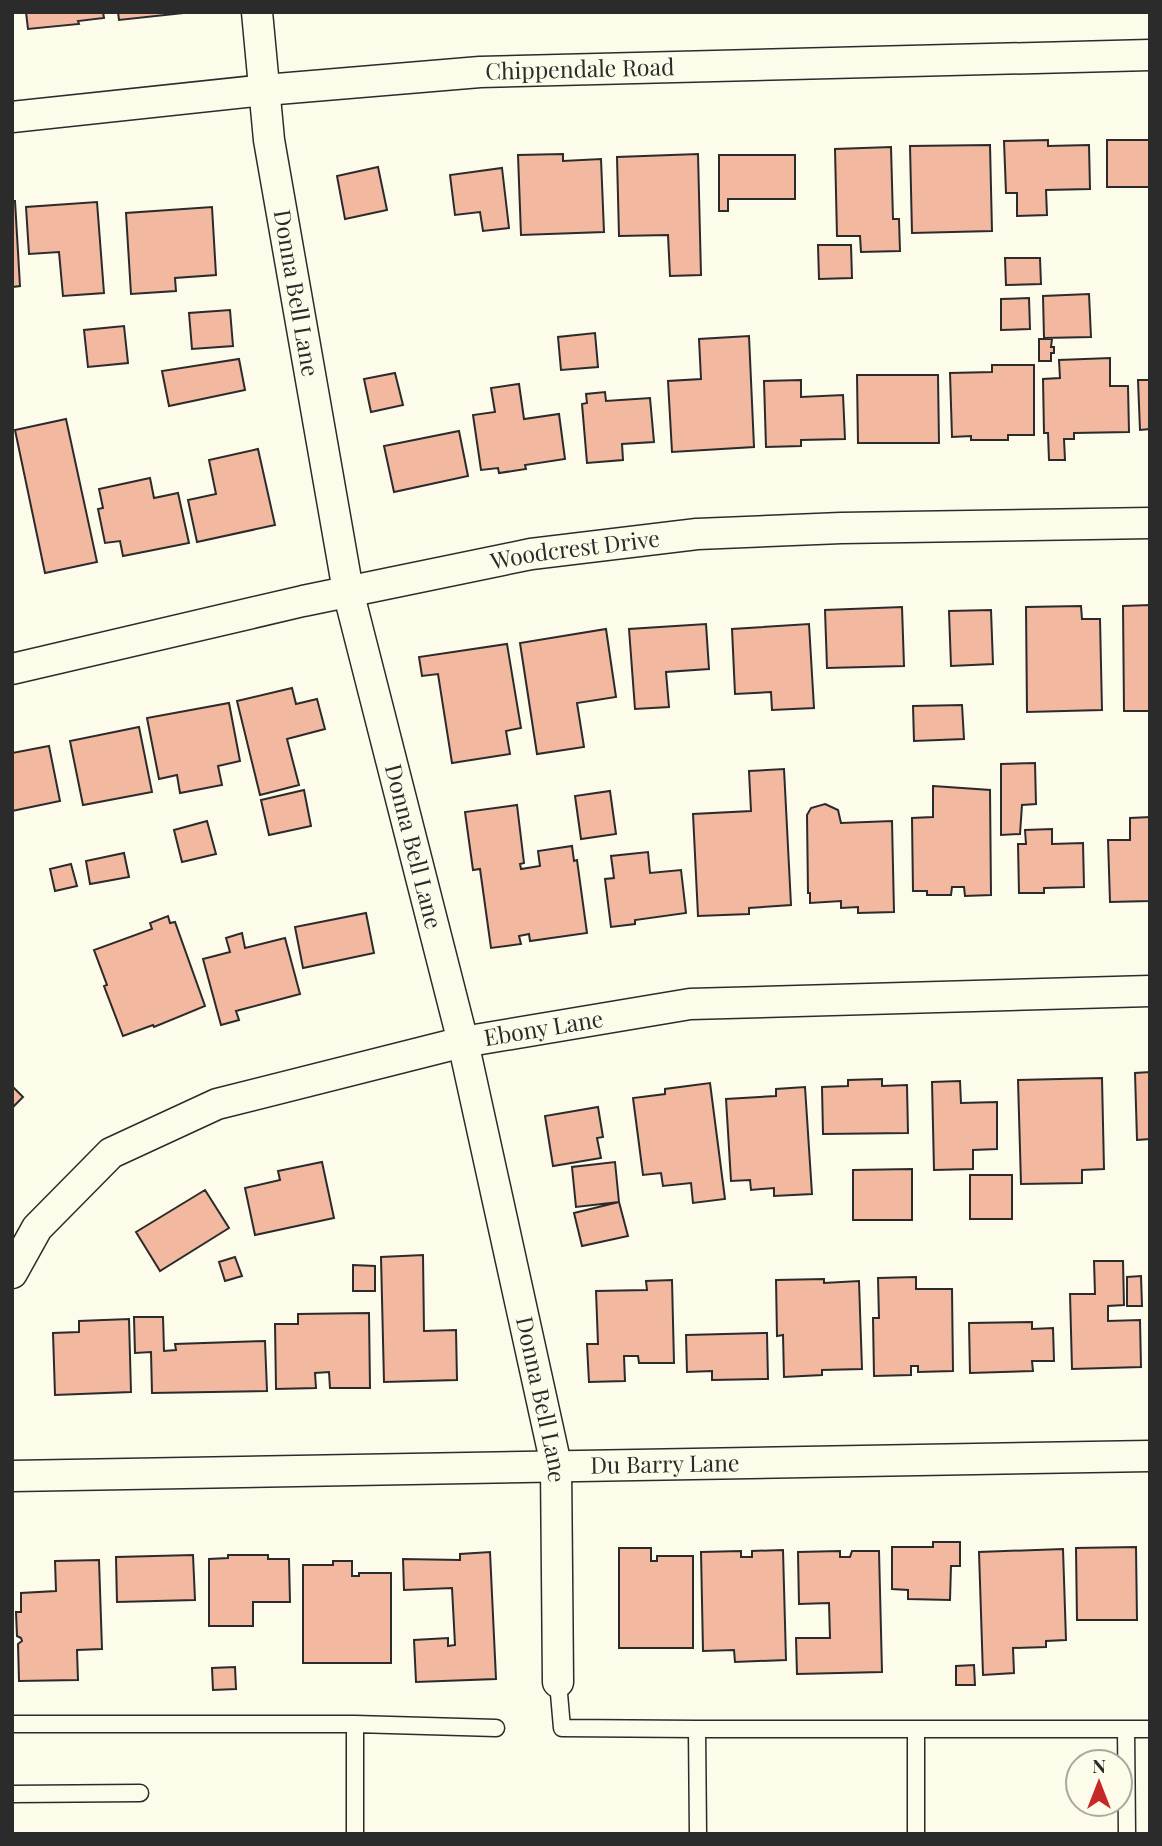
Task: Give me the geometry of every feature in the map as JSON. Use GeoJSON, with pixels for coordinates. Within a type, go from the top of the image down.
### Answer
{"type":"FeatureCollection","features":[{"type":"Feature","properties":{"kind":"street","name":"Donna Bell Lane"},"geometry":{"type":"LineString","coordinates":[[257,12],[269,140],[348,591],[463,1042],[556,1465],[558,1682]]}},
{"type":"Feature","properties":{"kind":"street","name":"Chippendale Road"},"geometry":{"type":"LineString","coordinates":[[12,117],[265,90],[480,72],[1150,55]]}},
{"type":"Feature","properties":{"kind":"street","name":"Woodcrest Drive"},"geometry":{"type":"LineString","coordinates":[[12,669],[348,591],[531,554],[697,534],[854,527],[1150,523]]}},
{"type":"Feature","properties":{"kind":"street","name":"Ebony Lane"},"geometry":{"type":"LineString","coordinates":[[12,1273],[37,1228],[111,1153],[217,1104],[463,1042],[690,1004],[1150,991]]}},
{"type":"Feature","properties":{"kind":"street","name":"Du Barry Lane"},"geometry":{"type":"LineString","coordinates":[[12,1476],[1150,1456]]}},
{"type":"Feature","properties":{"kind":"lane"},"geometry":{"type":"LineString","coordinates":[[558,1682],[562,1728],[1150,1729]]}},
{"type":"Feature","properties":{"kind":"lane"},"geometry":{"type":"LineString","coordinates":[[12,1724],[355,1724],[496,1728]]}},
{"type":"Feature","properties":{"kind":"lane"},"geometry":{"type":"LineString","coordinates":[[355,1724],[355,1834]]}},
{"type":"Feature","properties":{"kind":"lane"},"geometry":{"type":"LineString","coordinates":[[697,1729],[698,1834]]}},
{"type":"Feature","properties":{"kind":"lane"},"geometry":{"type":"LineString","coordinates":[[916,1729],[916,1834]]}},
{"type":"Feature","properties":{"kind":"lane"},"geometry":{"type":"LineString","coordinates":[[1126,1729],[1127,1834]]}},
{"type":"Feature","properties":{"kind":"lane"},"geometry":{"type":"LineString","coordinates":[[12,1794],[140,1793]]}},
{"type":"Feature","properties":{"kind":"building"},"geometry":{"type":"Polygon","coordinates":[[[26,12],[103,12],[104,18],[78,21],[79,24],[28,29],[26,12]]]}},
{"type":"Feature","properties":{"kind":"building"},"geometry":{"type":"Polygon","coordinates":[[[118,12],[193,12],[119,20],[118,12]]]}},
{"type":"Feature","properties":{"kind":"building"},"geometry":{"type":"Polygon","coordinates":[[[1048,140],[1048,146],[1089,145],[1090,189],[1046,190],[1047,215],[1017,216],[1017,193],[1006,193],[1004,141],[1048,140]]]}},
{"type":"Feature","properties":{"kind":"building"},"geometry":{"type":"Polygon","coordinates":[[[1107,140],[1150,140],[1150,187],[1107,187],[1107,140]]]}},
{"type":"Feature","properties":{"kind":"building"},"geometry":{"type":"Polygon","coordinates":[[[990,145],[992,231],[912,233],[910,146],[990,145]]]}},
{"type":"Feature","properties":{"kind":"building"},"geometry":{"type":"Polygon","coordinates":[[[891,147],[893,219],[899,219],[900,251],[861,252],[860,236],[837,236],[835,149],[891,147]]]}},
{"type":"Feature","properties":{"kind":"building"},"geometry":{"type":"Polygon","coordinates":[[[563,154],[563,161],[601,159],[604,232],[521,235],[518,155],[563,154]]]}},
{"type":"Feature","properties":{"kind":"building"},"geometry":{"type":"Polygon","coordinates":[[[698,154],[701,275],[670,276],[668,235],[619,236],[617,157],[698,154]]]}},
{"type":"Feature","properties":{"kind":"building"},"geometry":{"type":"Polygon","coordinates":[[[719,155],[795,155],[795,199],[728,199],[728,211],[719,211],[719,155]]]}},
{"type":"Feature","properties":{"kind":"building"},"geometry":{"type":"Polygon","coordinates":[[[378,167],[387,210],[345,219],[337,176],[378,167]]]}},
{"type":"Feature","properties":{"kind":"building"},"geometry":{"type":"Polygon","coordinates":[[[502,168],[509,228],[483,231],[480,212],[455,215],[450,175],[502,168]]]}},
{"type":"Feature","properties":{"kind":"building"},"geometry":{"type":"Polygon","coordinates":[[[12,201],[15,201],[20,286],[12,287],[12,201]]]}},
{"type":"Feature","properties":{"kind":"building"},"geometry":{"type":"Polygon","coordinates":[[[97,202],[104,293],[63,296],[59,252],[29,254],[26,207],[97,202]]]}},
{"type":"Feature","properties":{"kind":"building"},"geometry":{"type":"Polygon","coordinates":[[[212,207],[216,275],[175,278],[176,291],[131,294],[126,213],[212,207]]]}},
{"type":"Feature","properties":{"kind":"building"},"geometry":{"type":"Polygon","coordinates":[[[818,245],[851,245],[852,278],[819,279],[818,245]]]}},
{"type":"Feature","properties":{"kind":"building"},"geometry":{"type":"Polygon","coordinates":[[[1005,258],[1040,258],[1041,284],[1006,285],[1005,258]]]}},
{"type":"Feature","properties":{"kind":"building"},"geometry":{"type":"Polygon","coordinates":[[[1089,294],[1091,337],[1044,338],[1043,296],[1089,294]]]}},
{"type":"Feature","properties":{"kind":"building"},"geometry":{"type":"Polygon","coordinates":[[[1029,298],[1030,329],[1001,330],[1001,299],[1029,298]]]}},
{"type":"Feature","properties":{"kind":"building"},"geometry":{"type":"Polygon","coordinates":[[[230,310],[233,346],[192,349],[189,313],[230,310]]]}},
{"type":"Feature","properties":{"kind":"building"},"geometry":{"type":"Polygon","coordinates":[[[124,326],[128,363],[88,367],[84,330],[124,326]]]}},
{"type":"Feature","properties":{"kind":"building"},"geometry":{"type":"Polygon","coordinates":[[[595,333],[598,367],[561,370],[558,337],[595,333]]]}},
{"type":"Feature","properties":{"kind":"building"},"geometry":{"type":"Polygon","coordinates":[[[749,336],[754,447],[672,452],[668,381],[701,379],[699,339],[749,336]]]}},
{"type":"Feature","properties":{"kind":"building"},"geometry":{"type":"Polygon","coordinates":[[[1039,339],[1052,339],[1051,347],[1054,347],[1054,353],[1051,353],[1051,361],[1039,361],[1039,339]]]}},
{"type":"Feature","properties":{"kind":"building"},"geometry":{"type":"Polygon","coordinates":[[[1110,358],[1110,386],[1128,386],[1129,432],[1074,433],[1074,439],[1064,439],[1065,460],[1049,460],[1048,433],[1044,433],[1043,379],[1060,378],[1059,360],[1110,358]]]}},
{"type":"Feature","properties":{"kind":"building"},"geometry":{"type":"Polygon","coordinates":[[[239,359],[245,390],[169,406],[162,371],[239,359]]]}},
{"type":"Feature","properties":{"kind":"building"},"geometry":{"type":"Polygon","coordinates":[[[992,365],[1034,365],[1034,435],[1008,435],[1008,440],[952,437],[950,373],[992,372],[992,365]]]}},
{"type":"Feature","properties":{"kind":"building"},"geometry":{"type":"Polygon","coordinates":[[[395,373],[403,405],[371,412],[364,379],[395,373]]]}},
{"type":"Feature","properties":{"kind":"building"},"geometry":{"type":"Polygon","coordinates":[[[857,375],[938,375],[939,443],[858,443],[857,375]]]}},
{"type":"Feature","properties":{"kind":"building"},"geometry":{"type":"Polygon","coordinates":[[[801,380],[801,397],[843,395],[845,439],[801,440],[801,446],[766,447],[764,381],[801,380]]]}},
{"type":"Feature","properties":{"kind":"building"},"geometry":{"type":"Polygon","coordinates":[[[1138,380],[1150,380],[1150,429],[1140,430],[1138,380]]]}},
{"type":"Feature","properties":{"kind":"building"},"geometry":{"type":"Polygon","coordinates":[[[519,384],[524,419],[559,414],[565,459],[525,465],[526,469],[499,473],[498,468],[481,470],[473,415],[495,412],[491,388],[519,384]]]}},
{"type":"Feature","properties":{"kind":"building"},"geometry":{"type":"Polygon","coordinates":[[[605,392],[606,401],[650,398],[654,442],[622,444],[623,460],[587,463],[582,404],[587,403],[586,394],[605,392]]]}},
{"type":"Feature","properties":{"kind":"building"},"geometry":{"type":"Polygon","coordinates":[[[66,419],[97,562],[45,573],[15,430],[66,419]]]}},
{"type":"Feature","properties":{"kind":"building"},"geometry":{"type":"Polygon","coordinates":[[[459,431],[468,476],[394,492],[384,446],[459,431]]]}},
{"type":"Feature","properties":{"kind":"building"},"geometry":{"type":"Polygon","coordinates":[[[258,449],[275,525],[197,542],[188,500],[216,494],[209,460],[258,449]]]}},
{"type":"Feature","properties":{"kind":"building"},"geometry":{"type":"Polygon","coordinates":[[[150,478],[154,498],[178,493],[189,543],[123,556],[120,541],[105,543],[98,509],[103,508],[99,489],[150,478]]]}},
{"type":"Feature","properties":{"kind":"building"},"geometry":{"type":"Polygon","coordinates":[[[1150,605],[1150,711],[1124,711],[1123,606],[1150,605]]]}},
{"type":"Feature","properties":{"kind":"building"},"geometry":{"type":"Polygon","coordinates":[[[1081,606],[1082,619],[1100,619],[1102,710],[1027,712],[1026,607],[1081,606]]]}},
{"type":"Feature","properties":{"kind":"building"},"geometry":{"type":"Polygon","coordinates":[[[902,607],[904,666],[827,668],[825,610],[902,607]]]}},
{"type":"Feature","properties":{"kind":"building"},"geometry":{"type":"Polygon","coordinates":[[[991,610],[993,664],[951,666],[949,611],[991,610]]]}},
{"type":"Feature","properties":{"kind":"building"},"geometry":{"type":"Polygon","coordinates":[[[706,624],[709,669],[666,672],[669,707],[635,709],[629,629],[706,624]]]}},
{"type":"Feature","properties":{"kind":"building"},"geometry":{"type":"Polygon","coordinates":[[[809,624],[814,708],[772,710],[771,692],[735,694],[732,629],[809,624]]]}},
{"type":"Feature","properties":{"kind":"building"},"geometry":{"type":"Polygon","coordinates":[[[606,629],[616,697],[577,703],[584,747],[537,754],[520,643],[606,629]]]}},
{"type":"Feature","properties":{"kind":"building"},"geometry":{"type":"Polygon","coordinates":[[[507,644],[521,728],[506,731],[510,754],[452,763],[438,674],[422,676],[419,657],[507,644]]]}},
{"type":"Feature","properties":{"kind":"building"},"geometry":{"type":"Polygon","coordinates":[[[292,688],[296,704],[317,699],[325,729],[287,739],[299,785],[260,795],[237,701],[292,688]]]}},
{"type":"Feature","properties":{"kind":"building"},"geometry":{"type":"Polygon","coordinates":[[[229,703],[240,761],[218,766],[222,785],[180,793],[177,775],[159,779],[147,718],[229,703]]]}},
{"type":"Feature","properties":{"kind":"building"},"geometry":{"type":"Polygon","coordinates":[[[962,705],[964,739],[914,741],[913,706],[962,705]]]}},
{"type":"Feature","properties":{"kind":"building"},"geometry":{"type":"Polygon","coordinates":[[[139,727],[152,792],[83,805],[70,741],[139,727]]]}},
{"type":"Feature","properties":{"kind":"building"},"geometry":{"type":"Polygon","coordinates":[[[49,746],[60,801],[12,811],[12,753],[49,746]]]}},
{"type":"Feature","properties":{"kind":"building"},"geometry":{"type":"Polygon","coordinates":[[[1035,763],[1036,804],[1022,805],[1020,834],[1001,835],[1001,764],[1035,763]]]}},
{"type":"Feature","properties":{"kind":"building"},"geometry":{"type":"Polygon","coordinates":[[[784,769],[791,905],[749,908],[749,914],[698,916],[693,814],[751,811],[749,771],[784,769]]]}},
{"type":"Feature","properties":{"kind":"building"},"geometry":{"type":"Polygon","coordinates":[[[933,786],[990,790],[991,895],[965,896],[964,887],[952,887],[951,895],[927,895],[927,891],[913,891],[912,818],[933,817],[933,786]]]}},
{"type":"Feature","properties":{"kind":"building"},"geometry":{"type":"Polygon","coordinates":[[[304,790],[311,826],[269,835],[261,800],[304,790]]]}},
{"type":"Feature","properties":{"kind":"building"},"geometry":{"type":"Polygon","coordinates":[[[610,791],[616,834],[581,839],[575,796],[610,791]]]}},
{"type":"Feature","properties":{"kind":"building"},"geometry":{"type":"Polygon","coordinates":[[[825,804],[838,810],[841,823],[892,821],[894,912],[858,913],[858,907],[841,908],[841,901],[810,903],[807,815],[811,808],[825,804]]]}},
{"type":"Feature","properties":{"kind":"building"},"geometry":{"type":"Polygon","coordinates":[[[517,805],[524,863],[520,864],[521,869],[540,866],[538,851],[572,846],[574,861],[577,860],[587,933],[530,941],[529,934],[519,936],[521,944],[491,948],[480,869],[473,870],[465,812],[517,805]]]}},
{"type":"Feature","properties":{"kind":"building"},"geometry":{"type":"Polygon","coordinates":[[[1150,817],[1150,901],[1110,902],[1108,840],[1130,840],[1130,818],[1150,817]]]}},
{"type":"Feature","properties":{"kind":"building"},"geometry":{"type":"Polygon","coordinates":[[[207,821],[216,854],[182,862],[174,830],[207,821]]]}},
{"type":"Feature","properties":{"kind":"building"},"geometry":{"type":"Polygon","coordinates":[[[1052,829],[1052,844],[1083,843],[1084,887],[1044,888],[1044,893],[1019,893],[1018,844],[1026,844],[1025,830],[1052,829]]]}},
{"type":"Feature","properties":{"kind":"building"},"geometry":{"type":"Polygon","coordinates":[[[648,852],[650,873],[681,870],[686,913],[635,920],[635,924],[611,927],[605,879],[614,878],[611,856],[648,852]]]}},
{"type":"Feature","properties":{"kind":"building"},"geometry":{"type":"Polygon","coordinates":[[[124,853],[129,877],[90,884],[86,861],[124,853]]]}},
{"type":"Feature","properties":{"kind":"building"},"geometry":{"type":"Polygon","coordinates":[[[71,864],[77,886],[55,891],[50,869],[71,864]]]}},
{"type":"Feature","properties":{"kind":"building"},"geometry":{"type":"Polygon","coordinates":[[[366,913],[374,953],[303,968],[295,927],[366,913]]]}},
{"type":"Feature","properties":{"kind":"building"},"geometry":{"type":"Polygon","coordinates":[[[168,916],[170,923],[175,922],[205,1006],[154,1027],[153,1025],[123,1036],[94,950],[152,929],[150,923],[168,916]]]}},
{"type":"Feature","properties":{"kind":"building"},"geometry":{"type":"Polygon","coordinates":[[[242,933],[245,948],[285,938],[300,994],[236,1011],[239,1020],[221,1025],[203,959],[230,952],[226,938],[242,933]]]}},
{"type":"Feature","properties":{"kind":"building"},"geometry":{"type":"Polygon","coordinates":[[[1150,1072],[1150,1139],[1137,1140],[1135,1073],[1150,1072]]]}},
{"type":"Feature","properties":{"kind":"building"},"geometry":{"type":"Polygon","coordinates":[[[1102,1078],[1104,1169],[1082,1170],[1082,1183],[1021,1184],[1018,1080],[1102,1078]]]}},
{"type":"Feature","properties":{"kind":"building"},"geometry":{"type":"Polygon","coordinates":[[[882,1079],[882,1086],[907,1085],[908,1133],[823,1134],[822,1087],[848,1086],[848,1080],[882,1079]]]}},
{"type":"Feature","properties":{"kind":"building"},"geometry":{"type":"Polygon","coordinates":[[[960,1081],[961,1103],[997,1102],[997,1149],[973,1150],[973,1169],[934,1170],[932,1082],[960,1081]]]}},
{"type":"Feature","properties":{"kind":"building"},"geometry":{"type":"Polygon","coordinates":[[[710,1083],[725,1199],[693,1203],[691,1183],[663,1186],[661,1173],[643,1175],[633,1098],[665,1094],[665,1089],[710,1083]]]}},
{"type":"Feature","properties":{"kind":"building"},"geometry":{"type":"Polygon","coordinates":[[[12,1086],[23,1097],[12,1108],[12,1086]]]}},
{"type":"Feature","properties":{"kind":"building"},"geometry":{"type":"Polygon","coordinates":[[[805,1087],[812,1194],[774,1196],[774,1188],[751,1190],[750,1180],[731,1181],[726,1099],[776,1096],[776,1089],[805,1087]]]}},
{"type":"Feature","properties":{"kind":"building"},"geometry":{"type":"Polygon","coordinates":[[[598,1107],[603,1137],[597,1138],[601,1158],[553,1166],[545,1116],[598,1107]]]}},
{"type":"Feature","properties":{"kind":"building"},"geometry":{"type":"Polygon","coordinates":[[[322,1162],[334,1218],[255,1235],[245,1188],[280,1180],[278,1171],[322,1162]]]}},
{"type":"Feature","properties":{"kind":"building"},"geometry":{"type":"Polygon","coordinates":[[[615,1162],[619,1202],[576,1207],[572,1167],[615,1162]]]}},
{"type":"Feature","properties":{"kind":"building"},"geometry":{"type":"Polygon","coordinates":[[[912,1169],[912,1220],[853,1220],[853,1170],[912,1169]]]}},
{"type":"Feature","properties":{"kind":"building"},"geometry":{"type":"Polygon","coordinates":[[[970,1175],[1012,1175],[1012,1219],[970,1219],[970,1175]]]}},
{"type":"Feature","properties":{"kind":"building"},"geometry":{"type":"Polygon","coordinates":[[[205,1190],[229,1228],[160,1271],[136,1232],[205,1190]]]}},
{"type":"Feature","properties":{"kind":"building"},"geometry":{"type":"Polygon","coordinates":[[[619,1202],[628,1236],[582,1246],[574,1213],[619,1202]]]}},
{"type":"Feature","properties":{"kind":"building"},"geometry":{"type":"Polygon","coordinates":[[[423,1255],[424,1331],[456,1330],[457,1380],[384,1382],[381,1257],[423,1255]]]}},
{"type":"Feature","properties":{"kind":"building"},"geometry":{"type":"Polygon","coordinates":[[[235,1257],[242,1276],[225,1281],[219,1262],[235,1257]]]}},
{"type":"Feature","properties":{"kind":"building"},"geometry":{"type":"Polygon","coordinates":[[[1094,1261],[1123,1261],[1124,1305],[1108,1306],[1108,1321],[1140,1320],[1141,1367],[1072,1369],[1070,1294],[1095,1294],[1094,1261]]]}},
{"type":"Feature","properties":{"kind":"building"},"geometry":{"type":"Polygon","coordinates":[[[353,1265],[375,1266],[375,1291],[353,1291],[353,1265]]]}},
{"type":"Feature","properties":{"kind":"building"},"geometry":{"type":"Polygon","coordinates":[[[1141,1276],[1142,1306],[1127,1306],[1127,1277],[1141,1276]]]}},
{"type":"Feature","properties":{"kind":"building"},"geometry":{"type":"Polygon","coordinates":[[[916,1277],[916,1289],[952,1289],[953,1371],[918,1372],[918,1366],[911,1366],[911,1375],[874,1376],[873,1318],[879,1318],[878,1278],[916,1277]]]}},
{"type":"Feature","properties":{"kind":"building"},"geometry":{"type":"Polygon","coordinates":[[[824,1279],[824,1283],[859,1281],[862,1369],[822,1370],[822,1375],[784,1377],[783,1335],[777,1336],[776,1280],[824,1279]]]}},
{"type":"Feature","properties":{"kind":"building"},"geometry":{"type":"Polygon","coordinates":[[[672,1280],[674,1363],[639,1363],[638,1356],[624,1356],[625,1381],[589,1382],[587,1344],[598,1344],[596,1291],[647,1290],[646,1281],[672,1280]]]}},
{"type":"Feature","properties":{"kind":"building"},"geometry":{"type":"Polygon","coordinates":[[[369,1313],[370,1388],[330,1388],[329,1372],[315,1373],[316,1388],[276,1389],[275,1324],[298,1324],[298,1314],[369,1313]]]}},
{"type":"Feature","properties":{"kind":"building"},"geometry":{"type":"Polygon","coordinates":[[[134,1317],[163,1317],[164,1351],[176,1350],[175,1344],[265,1341],[267,1391],[152,1393],[151,1352],[135,1353],[134,1317]]]}},
{"type":"Feature","properties":{"kind":"building"},"geometry":{"type":"Polygon","coordinates":[[[129,1319],[131,1392],[55,1395],[53,1333],[79,1332],[79,1321],[129,1319]]]}},
{"type":"Feature","properties":{"kind":"building"},"geometry":{"type":"Polygon","coordinates":[[[1032,1322],[1032,1329],[1053,1328],[1054,1361],[1032,1361],[1033,1371],[970,1373],[969,1323],[1032,1322]]]}},
{"type":"Feature","properties":{"kind":"building"},"geometry":{"type":"Polygon","coordinates":[[[767,1333],[768,1379],[712,1380],[712,1371],[687,1372],[686,1335],[767,1333]]]}},
{"type":"Feature","properties":{"kind":"building"},"geometry":{"type":"Polygon","coordinates":[[[933,1542],[960,1542],[960,1566],[951,1566],[950,1600],[908,1599],[908,1590],[892,1589],[892,1547],[933,1547],[933,1542]]]}},
{"type":"Feature","properties":{"kind":"building"},"geometry":{"type":"Polygon","coordinates":[[[1136,1547],[1137,1620],[1077,1620],[1076,1548],[1136,1547]]]}},
{"type":"Feature","properties":{"kind":"building"},"geometry":{"type":"Polygon","coordinates":[[[619,1548],[651,1548],[651,1561],[657,1561],[657,1556],[693,1556],[693,1648],[619,1648],[619,1548]]]}},
{"type":"Feature","properties":{"kind":"building"},"geometry":{"type":"Polygon","coordinates":[[[1063,1549],[1066,1640],[1046,1641],[1046,1647],[1013,1648],[1014,1673],[983,1675],[979,1552],[1063,1549]]]}},
{"type":"Feature","properties":{"kind":"building"},"geometry":{"type":"Polygon","coordinates":[[[783,1550],[786,1660],[735,1662],[734,1650],[703,1651],[701,1552],[741,1551],[741,1557],[752,1557],[752,1551],[783,1550]]]}},
{"type":"Feature","properties":{"kind":"building"},"geometry":{"type":"Polygon","coordinates":[[[840,1551],[840,1557],[850,1557],[852,1551],[879,1551],[882,1672],[797,1674],[796,1638],[830,1638],[829,1603],[799,1604],[798,1552],[840,1551]]]}},
{"type":"Feature","properties":{"kind":"building"},"geometry":{"type":"Polygon","coordinates":[[[490,1552],[496,1679],[416,1682],[414,1640],[448,1638],[448,1646],[455,1645],[452,1588],[404,1590],[403,1559],[460,1560],[460,1554],[490,1552]]]}},
{"type":"Feature","properties":{"kind":"building"},"geometry":{"type":"Polygon","coordinates":[[[193,1555],[195,1600],[117,1602],[116,1557],[193,1555]]]}},
{"type":"Feature","properties":{"kind":"building"},"geometry":{"type":"Polygon","coordinates":[[[228,1555],[268,1555],[268,1559],[289,1559],[290,1602],[253,1602],[253,1626],[209,1626],[209,1559],[228,1558],[228,1555]]]}},
{"type":"Feature","properties":{"kind":"building"},"geometry":{"type":"Polygon","coordinates":[[[99,1560],[102,1649],[77,1650],[78,1680],[19,1681],[18,1644],[22,1641],[17,1636],[16,1612],[21,1612],[21,1593],[56,1591],[55,1561],[99,1560]]]}},
{"type":"Feature","properties":{"kind":"building"},"geometry":{"type":"Polygon","coordinates":[[[333,1561],[352,1561],[352,1576],[359,1576],[359,1573],[391,1573],[391,1663],[303,1663],[303,1565],[333,1565],[333,1561]]]}},
{"type":"Feature","properties":{"kind":"building"},"geometry":{"type":"Polygon","coordinates":[[[974,1665],[975,1685],[956,1685],[956,1666],[974,1665]]]}},
{"type":"Feature","properties":{"kind":"building"},"geometry":{"type":"Polygon","coordinates":[[[235,1667],[236,1689],[213,1690],[212,1668],[235,1667]]]}}]}
